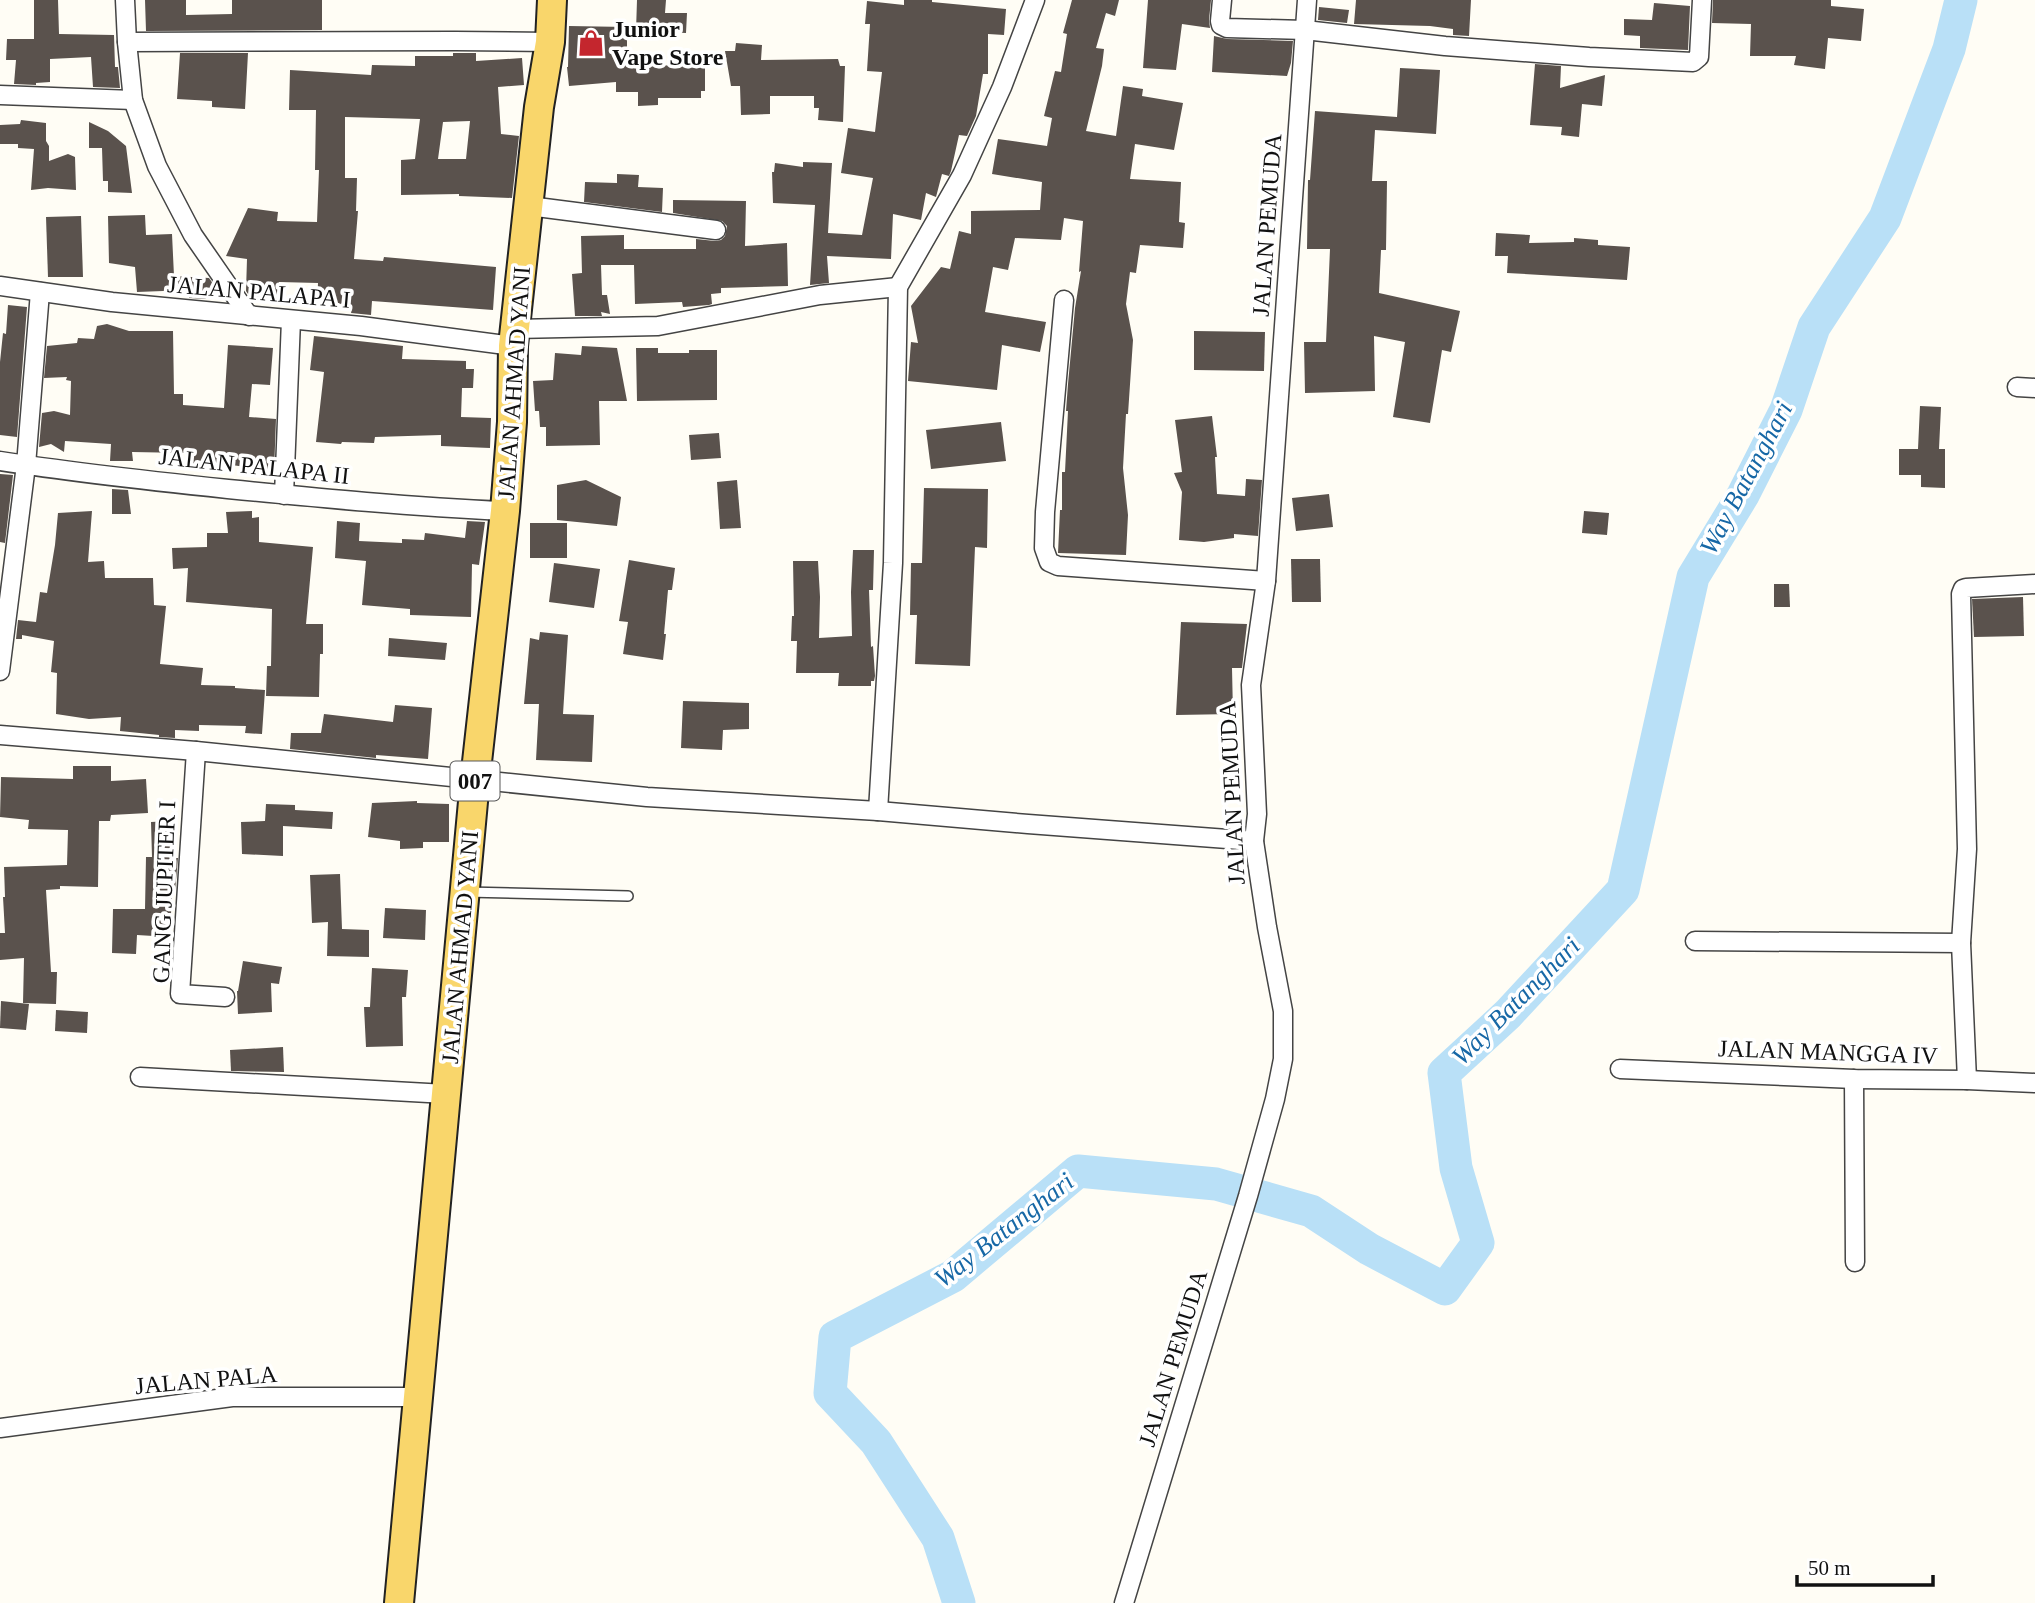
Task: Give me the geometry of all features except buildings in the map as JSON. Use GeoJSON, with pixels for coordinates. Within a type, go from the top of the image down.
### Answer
{"type":"FeatureCollection","features":[{"type":"Feature","properties":{"kind":"main road","name":"JALAN AHMAD YANI"},"geometry":{"type":"LineString","coordinates":[[399,1603],[475,780],[505,511],[512,422],[514,338],[539,107],[550,42],[552,0]]}},
{"type":"Feature","properties":{"kind":"street"},"geometry":{"type":"LineString","coordinates":[[125,0],[133,100],[157,166],[192,235],[249,316]]}},
{"type":"Feature","properties":{"kind":"street"},"geometry":{"type":"LineString","coordinates":[[878,811],[893,563],[898,288],[962,175],[1002,87],[1035,0]]}},
{"type":"Feature","properties":{"kind":"street"},"geometry":{"type":"LineString","coordinates":[[1222,0],[1220,21],[1224,27],[1305,30],[1445,46],[1644,61],[1693,62],[1699,57],[1702,0]]}},
{"type":"Feature","properties":{"kind":"street","name":"JALAN PEMUDA"},"geometry":{"type":"LineString","coordinates":[[1124,1603],[1248,1196],[1283,1059],[1283,1011],[1254,841],[1257,814],[1251,685],[1266,581],[1307,0]]}},
{"type":"Feature","properties":{"kind":"street"},"geometry":{"type":"LineString","coordinates":[[127,42],[550,42]]}},
{"type":"Feature","properties":{"kind":"street"},"geometry":{"type":"LineString","coordinates":[[0,95],[133,100]]}},
{"type":"Feature","properties":{"kind":"street"},"geometry":{"type":"LineString","coordinates":[[529,206],[716,230]]}},
{"type":"Feature","properties":{"kind":"street","name":"JALAN PALAPA I"},"geometry":{"type":"LineString","coordinates":[[0,286],[112,302],[249,316],[514,338],[658,326],[820,295],[898,288]]}},
{"type":"Feature","properties":{"kind":"street"},"geometry":{"type":"LineString","coordinates":[[0,671],[26,465],[40,292]]}},
{"type":"Feature","properties":{"kind":"street"},"geometry":{"type":"LineString","coordinates":[[1064,300],[1045,512],[1044,548],[1049,562],[1058,566],[1266,581]]}},
{"type":"Feature","properties":{"kind":"street"},"geometry":{"type":"LineString","coordinates":[[285,495],[291,320]]}},
{"type":"Feature","properties":{"kind":"street","name":"JALAN PALAPA II"},"geometry":{"type":"LineString","coordinates":[[0,461],[76,473],[285,495],[415,507],[505,511]]}},
{"type":"Feature","properties":{"kind":"street"},"geometry":{"type":"LineString","coordinates":[[1967,1080],[1961,943],[1967,849],[1961,594],[1966,588],[2035,584]]}},
{"type":"Feature","properties":{"kind":"street"},"geometry":{"type":"LineString","coordinates":[[0,735],[196,751],[647,797],[878,811],[1254,841]]}},
{"type":"Feature","properties":{"kind":"street","name":"GANG JUPITER I"},"geometry":{"type":"LineString","coordinates":[[196,751],[180,994],[225,997]]}},
{"type":"Feature","properties":{"kind":"street"},"geometry":{"type":"LineString","coordinates":[[1695,941],[1961,943]]}},
{"type":"Feature","properties":{"kind":"street","name":"JALAN MANGGA IV"},"geometry":{"type":"LineString","coordinates":[[1620,1069],[1854,1079],[2035,1083]]}},
{"type":"Feature","properties":{"kind":"street"},"geometry":{"type":"LineString","coordinates":[[140,1077],[446,1094]]}},
{"type":"Feature","properties":{"kind":"street"},"geometry":{"type":"LineString","coordinates":[[1854,1079],[1855,1262]]}},
{"type":"Feature","properties":{"kind":"street","name":"JALAN PALA"},"geometry":{"type":"LineString","coordinates":[[0,1428],[232,1398],[418,1397]]}},
{"type":"Feature","properties":{"kind":"lane"},"geometry":{"type":"LineString","coordinates":[[465,892],[628,896]]}},
{"type":"Feature","properties":{"kind":"waterway","name":"Way Batanghari"},"geometry":{"type":"LineString","coordinates":[[959,1603],[938,1538],[876,1442],[830,1393],[835,1337],[953,1276],[1078,1171],[1216,1184],[1311,1211],[1369,1249],[1445,1289],[1478,1243],[1456,1168],[1444,1073],[1508,1014],[1623,890],[1693,577],[1743,495],[1786,410],[1814,327],[1885,218],[1949,49],[1961,0]]}},
{"type":"Feature","properties":{"kind":"place","name":"Junior Vape Store"},"geometry":{"type":"Point","coordinates":[591,43]}}]}
